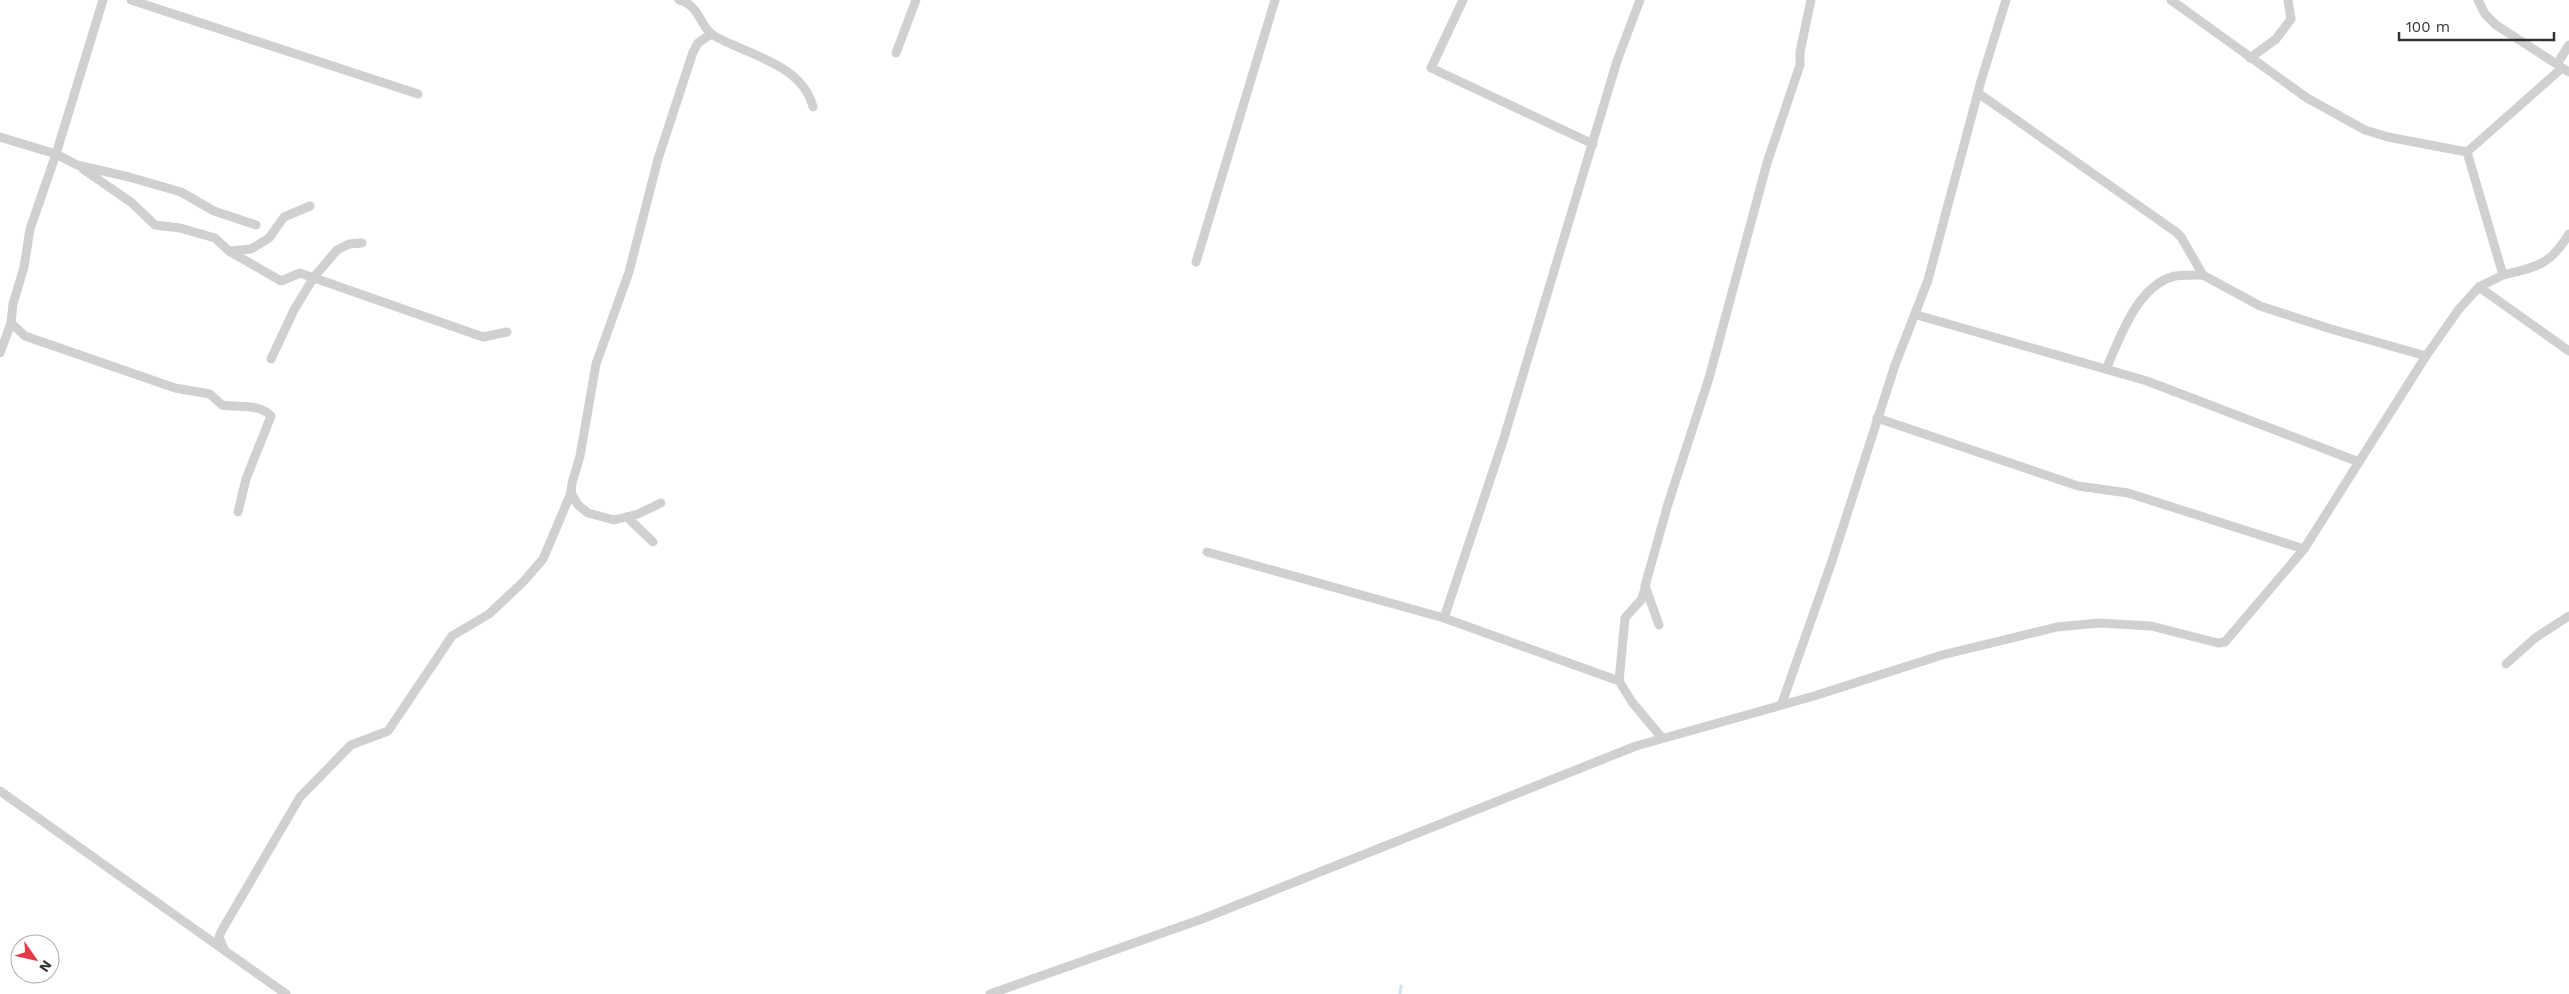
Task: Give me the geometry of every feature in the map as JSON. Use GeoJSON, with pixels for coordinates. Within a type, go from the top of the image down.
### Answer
{"type":"FeatureCollection","features":[{"type":"Feature","properties":{"kind":"street"},"geometry":{"type":"LineString","coordinates":[[0,353],[10,323],[13,304],[24,267],[30,229],[56,154],[103,0]]}},
{"type":"Feature","properties":{"kind":"street"},"geometry":{"type":"LineString","coordinates":[[131,0],[418,94]]}},
{"type":"Feature","properties":{"kind":"street"},"geometry":{"type":"LineString","coordinates":[[679,0],[696,10],[711,34],[787,71],[808,93],[813,107]]}},
{"type":"Feature","properties":{"kind":"street"},"geometry":{"type":"LineString","coordinates":[[896,53],[916,0]]}},
{"type":"Feature","properties":{"kind":"street"},"geometry":{"type":"LineString","coordinates":[[1196,262],[1275,0]]}},
{"type":"Feature","properties":{"kind":"street"},"geometry":{"type":"LineString","coordinates":[[1463,0],[1432,68],[1593,144]]}},
{"type":"Feature","properties":{"kind":"street"},"geometry":{"type":"LineString","coordinates":[[1444,618],[1503,440],[1617,61],[1640,0]]}},
{"type":"Feature","properties":{"kind":"street"},"geometry":{"type":"LineString","coordinates":[[1662,738],[1632,702],[1619,681],[1625,618],[1642,600],[1668,504],[1709,378],[1767,163],[1800,65],[1800,52],[1811,0]]}},
{"type":"Feature","properties":{"kind":"street"},"geometry":{"type":"LineString","coordinates":[[1782,703],[1831,564],[1895,365],[1928,280],[1978,93],[2006,0]]}},
{"type":"Feature","properties":{"kind":"street"},"geometry":{"type":"LineString","coordinates":[[2171,0],[2307,98],[2364,130],[2388,137],[2467,152]]}},
{"type":"Feature","properties":{"kind":"street"},"geometry":{"type":"LineString","coordinates":[[2250,58],[2285,30],[2291,19],[2288,0]]}},
{"type":"Feature","properties":{"kind":"street"},"geometry":{"type":"LineString","coordinates":[[2478,0],[2485,14],[2496,25],[2563,68]]}},
{"type":"Feature","properties":{"kind":"street"},"geometry":{"type":"LineString","coordinates":[[224,950],[220,937],[222,930],[300,797],[351,745],[388,731],[452,636],[489,614],[524,581],[543,559],[571,493],[596,364],[633,257],[658,159],[693,52],[698,42],[711,34]]}},
{"type":"Feature","properties":{"kind":"street"},"geometry":{"type":"LineString","coordinates":[[2467,152],[2563,68],[2569,45]]}},
{"type":"Feature","properties":{"kind":"street"},"geometry":{"type":"LineString","coordinates":[[1978,93],[2176,232],[2181,237],[2202,275]]}},
{"type":"Feature","properties":{"kind":"street"},"geometry":{"type":"LineString","coordinates":[[0,136],[56,154],[103,181],[132,203],[155,225],[180,228],[215,238],[229,251],[281,281],[300,273],[483,337],[507,332]]}},
{"type":"Feature","properties":{"kind":"street"},"geometry":{"type":"LineString","coordinates":[[2467,152],[2503,275]]}},
{"type":"Feature","properties":{"kind":"street"},"geometry":{"type":"LineString","coordinates":[[77,165],[181,192],[214,211],[256,225]]}},
{"type":"Feature","properties":{"kind":"street"},"geometry":{"type":"LineString","coordinates":[[229,251],[251,249],[269,238],[284,217],[310,206]]}},
{"type":"Feature","properties":{"kind":"street"},"geometry":{"type":"LineString","coordinates":[[990,994],[1202,919],[1636,746],[1782,703],[1837,689],[1942,655],[2057,627],[2099,623],[2151,626],[2218,643],[2225,642],[2304,549],[2426,356],[2459,309],[2479,287],[2503,275],[2534,268],[2552,258],[2569,234]]}},
{"type":"Feature","properties":{"kind":"street"},"geometry":{"type":"LineString","coordinates":[[271,360],[294,310],[314,277],[337,250],[349,244],[362,244]]}},
{"type":"Feature","properties":{"kind":"street"},"geometry":{"type":"LineString","coordinates":[[2106,369],[2124,328],[2148,294],[2158,283],[2175,276],[2202,275],[2260,306],[2331,329],[2426,356]]}},
{"type":"Feature","properties":{"kind":"street"},"geometry":{"type":"LineString","coordinates":[[2479,287],[2569,351]]}},
{"type":"Feature","properties":{"kind":"street"},"geometry":{"type":"LineString","coordinates":[[1916,315],[2147,381],[2359,462]]}},
{"type":"Feature","properties":{"kind":"street"},"geometry":{"type":"LineString","coordinates":[[10,323],[25,336],[175,388],[210,394],[222,405],[255,407],[267,412],[270,416],[246,480],[238,512]]}},
{"type":"Feature","properties":{"kind":"street"},"geometry":{"type":"LineString","coordinates":[[1878,418],[2078,486],[2128,493],[2304,549]]}},
{"type":"Feature","properties":{"kind":"street"},"geometry":{"type":"LineString","coordinates":[[571,493],[578,506],[588,513],[614,520],[628,518],[661,503]]}},
{"type":"Feature","properties":{"kind":"street"},"geometry":{"type":"LineString","coordinates":[[628,518],[654,542]]}},
{"type":"Feature","properties":{"kind":"street"},"geometry":{"type":"LineString","coordinates":[[1207,552],[1444,618],[1619,681]]}},
{"type":"Feature","properties":{"kind":"street"},"geometry":{"type":"LineString","coordinates":[[1645,586],[1659,624]]}},
{"type":"Feature","properties":{"kind":"street"},"geometry":{"type":"LineString","coordinates":[[2506,664],[2535,638],[2569,616]]}},
{"type":"Feature","properties":{"kind":"street"},"geometry":{"type":"LineString","coordinates":[[0,792],[286,994]]}},
{"type":"Feature","properties":{"kind":"waterway"},"geometry":{"type":"LineString","coordinates":[[1400,994],[1401,986]]}}]}
